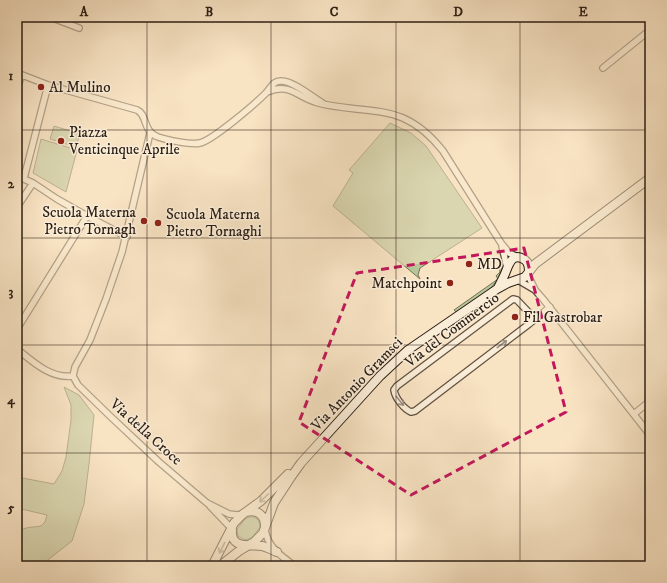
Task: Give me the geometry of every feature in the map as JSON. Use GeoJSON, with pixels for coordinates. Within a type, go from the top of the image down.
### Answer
{"type":"FeatureCollection","features":[{"type":"Feature","properties":{"kind":"street"},"geometry":{"type":"LineString","coordinates":[[50,17],[79,28]]}},
{"type":"Feature","properties":{"kind":"street"},"geometry":{"type":"LineString","coordinates":[[602,68],[650,30]]}},
{"type":"Feature","properties":{"kind":"street"},"geometry":{"type":"LineString","coordinates":[[17,90],[19,75],[48,85],[139,110],[142,113],[145,124],[150,133],[163,138],[192,143],[202,142],[215,135],[266,92],[274,83],[279,81],[291,83],[324,104],[340,108],[387,113],[407,120],[421,129],[443,151],[501,243],[509,253],[528,263],[529,277],[535,290],[650,435]]}},
{"type":"Feature","properties":{"kind":"street"},"geometry":{"type":"LineString","coordinates":[[24,178],[48,85]]}},
{"type":"Feature","properties":{"kind":"street"},"geometry":{"type":"LineString","coordinates":[[17,349],[32,362],[46,370],[60,376],[73,376],[75,367],[88,344],[106,299],[127,237],[150,133]]}},
{"type":"Feature","properties":{"kind":"street"},"geometry":{"type":"LineString","coordinates":[[17,176],[24,178],[57,199],[127,237]]}},
{"type":"Feature","properties":{"kind":"street"},"geometry":{"type":"LineString","coordinates":[[518,280],[525,278],[535,264],[650,178]]}},
{"type":"Feature","properties":{"kind":"street"},"geometry":{"type":"LineString","coordinates":[[17,207],[33,183]]}},
{"type":"Feature","properties":{"kind":"street"},"geometry":{"type":"LineString","coordinates":[[17,329],[87,216]]}},
{"type":"Feature","properties":{"kind":"street"},"geometry":{"type":"LineString","coordinates":[[501,243],[509,275],[535,290]]}},
{"type":"Feature","properties":{"kind":"street"},"geometry":{"type":"LineString","coordinates":[[497,289],[510,261],[520,258],[533,258],[548,254]]}},
{"type":"Feature","properties":{"kind":"street","name":"Via Antonio Gramsci"},"geometry":{"type":"LineString","coordinates":[[301,463],[380,376],[408,350],[497,289],[518,280]]}},
{"type":"Feature","properties":{"kind":"street","name":"Via del Commercio"},"geometry":{"type":"LineString","coordinates":[[535,319],[517,300],[513,299],[397,386],[394,390],[395,395],[407,410],[411,412],[415,411],[535,319],[550,307]]}},
{"type":"Feature","properties":{"kind":"street","name":"Via della Croce"},"geometry":{"type":"LineString","coordinates":[[73,376],[78,385],[130,435],[207,502]]}},
{"type":"Feature","properties":{"kind":"street"},"geometry":{"type":"LineString","coordinates":[[634,414],[650,401]]}},
{"type":"Feature","properties":{"kind":"street"},"geometry":{"type":"LineString","coordinates":[[212,566],[234,524],[301,463]]}},
{"type":"Feature","properties":{"kind":"street"},"geometry":{"type":"LineString","coordinates":[[220,566],[255,541],[263,533],[274,503],[301,463]]}},
{"type":"Feature","properties":{"kind":"street"},"geometry":{"type":"LineString","coordinates":[[207,502],[230,514],[236,515],[253,511],[260,514],[264,518],[268,540],[277,552],[295,566]]}},
{"type":"Feature","properties":{"kind":"street"},"geometry":{"type":"LineString","coordinates":[[207,502],[232,529],[232,536],[235,541],[241,545],[262,546],[277,552]]}},
{"type":"Feature","properties":{"kind":"highlighted area"},"geometry":{"type":"Polygon","coordinates":[[[524,248],[566,412],[411,495],[299,422],[357,273],[524,248]]]}},
{"type":"Feature","properties":{"kind":"green space"},"geometry":{"type":"Polygon","coordinates":[[[390,123],[411,133],[426,146],[482,228],[420,268],[418,275],[420,279],[333,206],[353,173],[349,170],[390,123]]]}},
{"type":"Feature","properties":{"kind":"green space"},"geometry":{"type":"Polygon","coordinates":[[[54,126],[80,134],[76,147],[50,139],[54,126]]]}},
{"type":"Feature","properties":{"kind":"green space"},"geometry":{"type":"Polygon","coordinates":[[[41,139],[77,150],[66,192],[33,173],[41,139]]]}},
{"type":"Feature","properties":{"kind":"green space"},"geometry":{"type":"Polygon","coordinates":[[[503,261],[501,271],[498,279],[496,276],[500,272],[499,264],[503,261]]]}},
{"type":"Feature","properties":{"kind":"green space"},"geometry":{"type":"Polygon","coordinates":[[[497,280],[487,292],[480,297],[456,312],[454,310],[497,280]]]}},
{"type":"Feature","properties":{"kind":"green space"},"geometry":{"type":"Polygon","coordinates":[[[64,387],[79,395],[94,415],[84,504],[72,541],[40,566],[17,566],[17,532],[26,528],[41,526],[45,522],[47,515],[17,508],[17,477],[54,484],[62,471],[66,457],[71,420],[71,405],[64,387]]]}},
{"type":"Feature","properties":{"kind":"green space"},"geometry":{"type":"Polygon","coordinates":[[[254,517],[257,519],[260,527],[252,538],[245,540],[238,536],[237,529],[245,519],[254,517]]]}},
{"type":"Feature","properties":{"kind":"place","name":"Al Mulino"},"geometry":{"type":"Point","coordinates":[41,87]}},
{"type":"Feature","properties":{"kind":"place","name":"Piazza Venticinque Aprile"},"geometry":{"type":"Point","coordinates":[61,141]}},
{"type":"Feature","properties":{"kind":"place","name":"Scuola Materna Pietro Tornagh"},"geometry":{"type":"Point","coordinates":[144,221]}},
{"type":"Feature","properties":{"kind":"place","name":"Scuola Materna Pietro Tornaghi"},"geometry":{"type":"Point","coordinates":[158,223]}},
{"type":"Feature","properties":{"kind":"place","name":"MD"},"geometry":{"type":"Point","coordinates":[469,264]}},
{"type":"Feature","properties":{"kind":"place","name":"Matchpoint"},"geometry":{"type":"Point","coordinates":[450,283]}},
{"type":"Feature","properties":{"kind":"place","name":"Fil Gastrobar"},"geometry":{"type":"Point","coordinates":[515,317]}}]}
